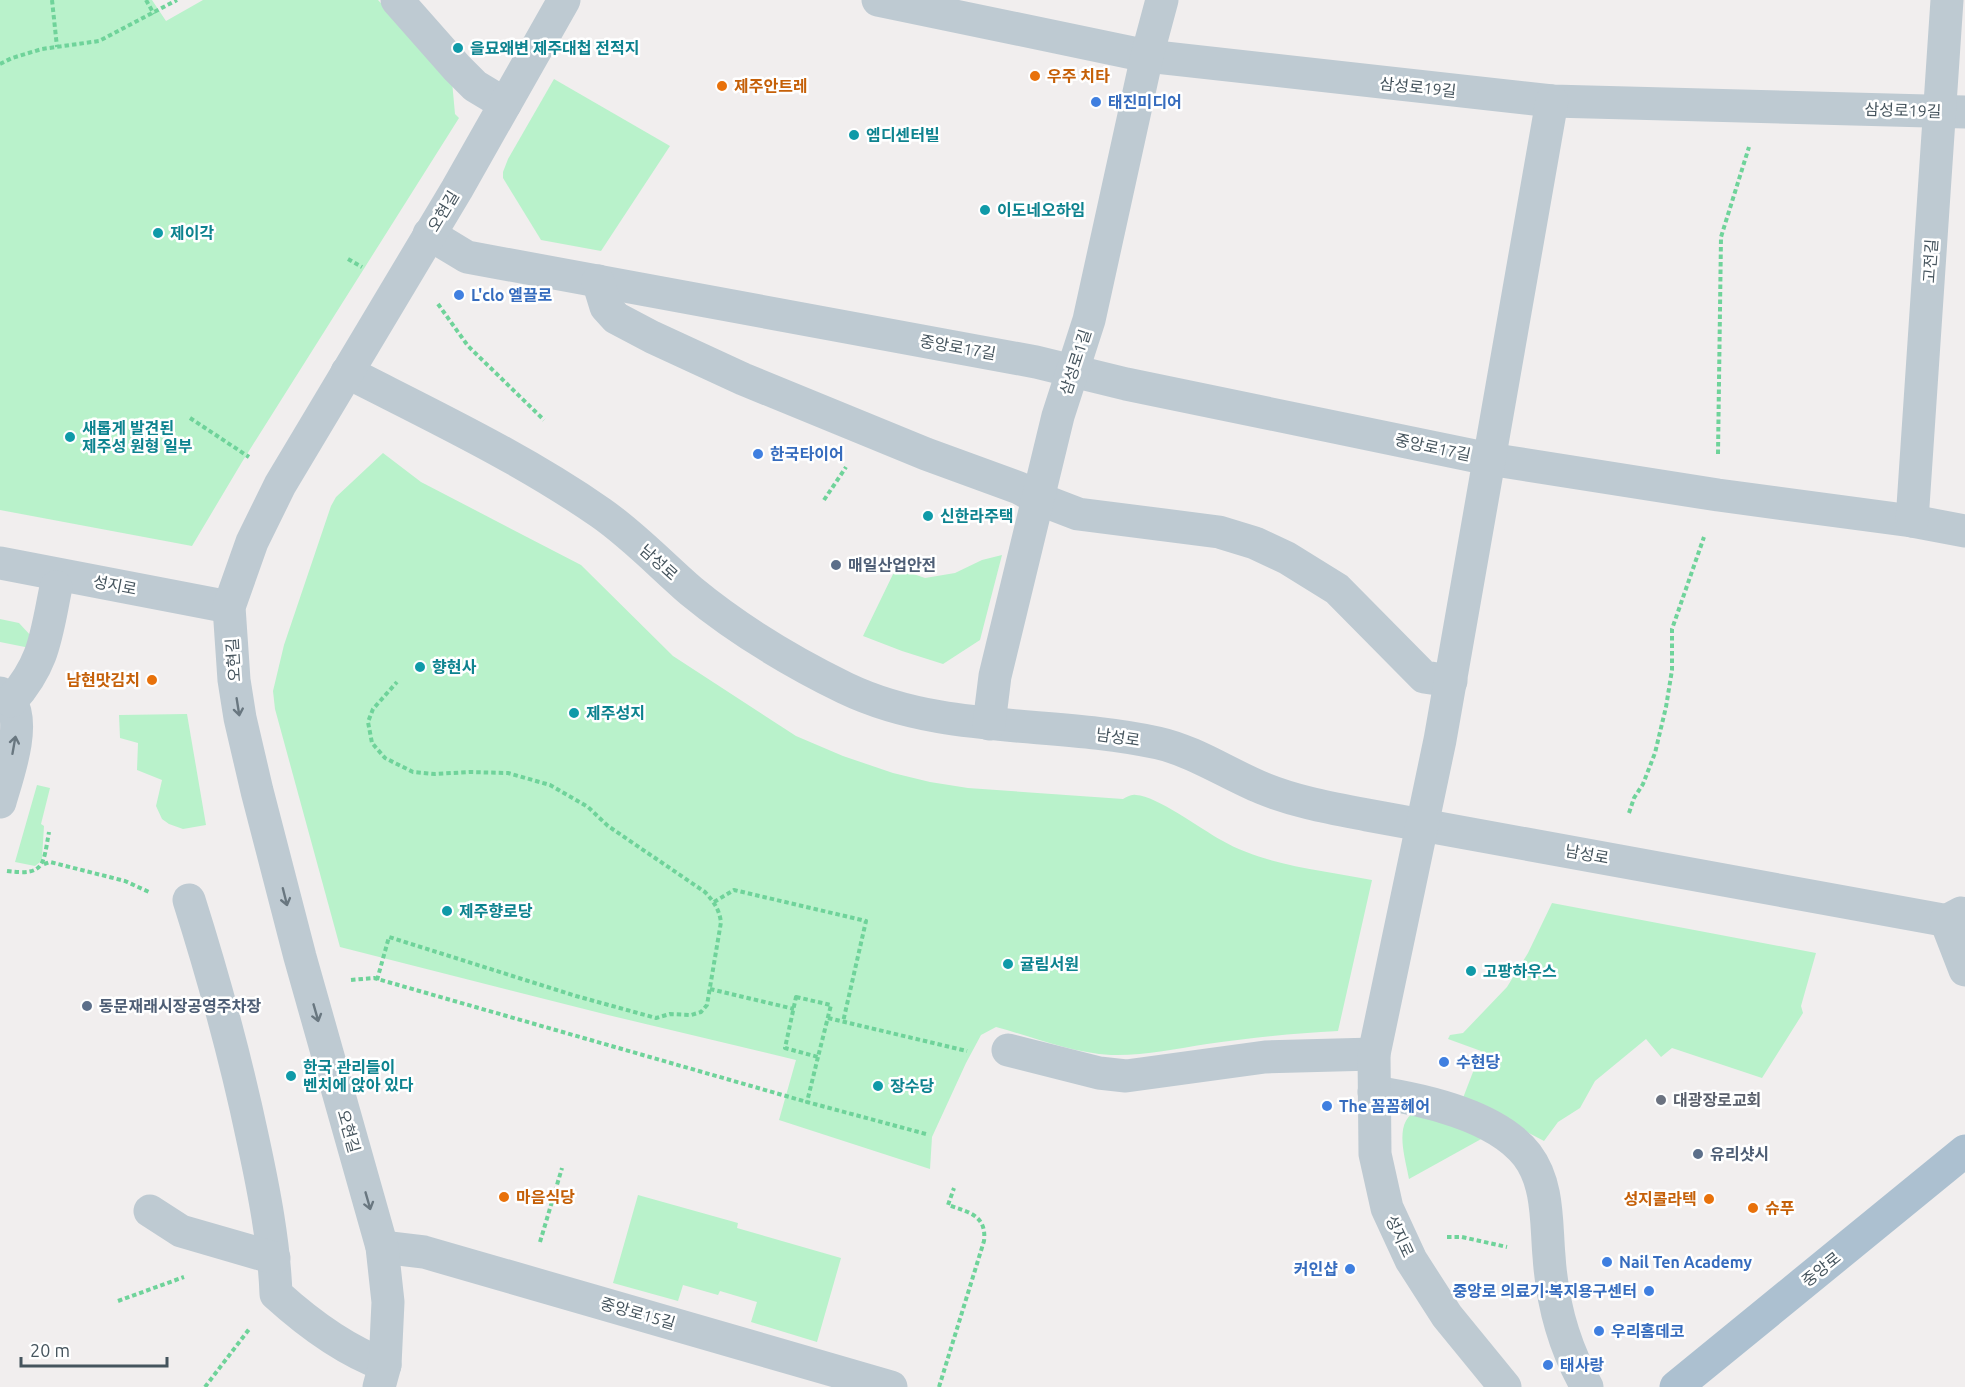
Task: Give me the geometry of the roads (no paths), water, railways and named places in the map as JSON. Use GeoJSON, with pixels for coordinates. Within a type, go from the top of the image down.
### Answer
{"type":"FeatureCollection","features":[{"type":"Feature","properties":{"kind":"main road","name":"중앙로"},"geometry":{"type":"LineString","coordinates":[[1676,1387],[1965,1151]]}},
{"type":"Feature","properties":{"kind":"street"},"geometry":{"type":"LineString","coordinates":[[397,0],[475,86],[505,104]]}},
{"type":"Feature","properties":{"kind":"street","name":"오현길"},"geometry":{"type":"LineString","coordinates":[[382,1376],[388,1302],[382,1247],[306,979],[252,770],[234,680],[229,607],[252,542],[280,486],[564,0]]}},
{"type":"Feature","properties":{"kind":"street","name":"삼성로19길"},"geometry":{"type":"LineString","coordinates":[[878,0],[1147,56],[1552,101],[1953,112]]}},
{"type":"Feature","properties":{"kind":"street","name":"삼성로1길"},"geometry":{"type":"LineString","coordinates":[[989,724],[995,676],[1040,499],[1058,416],[1089,320],[1147,56],[1162,0]]}},
{"type":"Feature","properties":{"kind":"street","name":"고전길"},"geometry":{"type":"LineString","coordinates":[[1912,521],[1953,112],[1947,0]]}},
{"type":"Feature","properties":{"kind":"street","name":"중앙로17길"},"geometry":{"type":"LineString","coordinates":[[1489,459],[1552,101]]}},
{"type":"Feature","properties":{"kind":"street","name":"중앙로17길"},"geometry":{"type":"LineString","coordinates":[[429,234],[467,256],[1036,362],[1126,384],[1489,459],[1718,495],[1912,521],[1965,531]]}},
{"type":"Feature","properties":{"kind":"street"},"geometry":{"type":"LineString","coordinates":[[598,281],[606,307],[616,318],[652,337],[744,379],[926,454],[1019,488],[1078,514],[1219,532],[1255,543],[1287,558],[1337,589],[1424,677],[1451,681]]}},
{"type":"Feature","properties":{"kind":"street","name":"남성로"},"geometry":{"type":"LineString","coordinates":[[347,372],[513,459],[570,492],[628,534],[701,598],[740,626],[821,676],[850,690],[900,708],[936,717],[1111,735],[1159,743],[1180,750],[1265,789],[1299,801],[1423,825],[1959,919]]}},
{"type":"Feature","properties":{"kind":"street","name":"성지로"},"geometry":{"type":"LineString","coordinates":[[1489,459],[1451,681],[1374,1054],[1375,1154],[1387,1208],[1411,1260],[1447,1316],[1505,1387]]}},
{"type":"Feature","properties":{"kind":"street","name":"성지로"},"geometry":{"type":"LineString","coordinates":[[0,563],[229,607]]}},
{"type":"Feature","properties":{"kind":"street"},"geometry":{"type":"LineString","coordinates":[[0,802],[15,739],[16,716],[5,697],[31,676],[39,661],[56,587]]}},
{"type":"Feature","properties":{"kind":"street"},"geometry":{"type":"LineString","coordinates":[[189,900],[212,972],[243,1093],[269,1221],[276,1294],[302,1318],[359,1355],[382,1376]]}},
{"type":"Feature","properties":{"kind":"street"},"geometry":{"type":"LineString","coordinates":[[1959,919],[1965,970]]}},
{"type":"Feature","properties":{"kind":"street"},"geometry":{"type":"LineString","coordinates":[[1008,1050],[1099,1073],[1126,1076],[1264,1057],[1374,1054]]}},
{"type":"Feature","properties":{"kind":"street"},"geometry":{"type":"LineString","coordinates":[[1374,1092],[1433,1104],[1480,1121],[1511,1139],[1528,1156],[1539,1179],[1545,1202],[1554,1297],[1564,1340],[1587,1387]]}},
{"type":"Feature","properties":{"kind":"street"},"geometry":{"type":"LineString","coordinates":[[150,1211],[181,1231],[274,1258]]}},
{"type":"Feature","properties":{"kind":"street","name":"중앙로15길"},"geometry":{"type":"LineString","coordinates":[[382,1247],[424,1252],[891,1387]]}},
{"type":"Feature","properties":{"kind":"place","name":"을묘왜변 제주대첩 전적지"},"geometry":{"type":"Point","coordinates":[458,48]}},
{"type":"Feature","properties":{"kind":"place","name":"우주 치타"},"geometry":{"type":"Point","coordinates":[1035,76]}},
{"type":"Feature","properties":{"kind":"place","name":"제주안트레"},"geometry":{"type":"Point","coordinates":[722,86]}},
{"type":"Feature","properties":{"kind":"place","name":"태진미디어"},"geometry":{"type":"Point","coordinates":[1096,102]}},
{"type":"Feature","properties":{"kind":"place","name":"엠디센터빌"},"geometry":{"type":"Point","coordinates":[854,135]}},
{"type":"Feature","properties":{"kind":"place","name":"이도네오하임"},"geometry":{"type":"Point","coordinates":[985,210]}},
{"type":"Feature","properties":{"kind":"place","name":"제이각"},"geometry":{"type":"Point","coordinates":[158,233]}},
{"type":"Feature","properties":{"kind":"place","name":"L'clo 엘끌로"},"geometry":{"type":"Point","coordinates":[459,295]}},
{"type":"Feature","properties":{"kind":"place","name":"새롭게 발견된 제주성 원형 일부"},"geometry":{"type":"Point","coordinates":[70,437]}},
{"type":"Feature","properties":{"kind":"place","name":"한국타이어"},"geometry":{"type":"Point","coordinates":[758,454]}},
{"type":"Feature","properties":{"kind":"place","name":"신한라주택"},"geometry":{"type":"Point","coordinates":[928,516]}},
{"type":"Feature","properties":{"kind":"place","name":"매일산업안전"},"geometry":{"type":"Point","coordinates":[836,565]}},
{"type":"Feature","properties":{"kind":"place","name":"향현사"},"geometry":{"type":"Point","coordinates":[420,667]}},
{"type":"Feature","properties":{"kind":"place","name":"남현맛김치"},"geometry":{"type":"Point","coordinates":[152,680]}},
{"type":"Feature","properties":{"kind":"place","name":"제주성지"},"geometry":{"type":"Point","coordinates":[574,713]}},
{"type":"Feature","properties":{"kind":"place","name":"제주향로당"},"geometry":{"type":"Point","coordinates":[447,911]}},
{"type":"Feature","properties":{"kind":"place","name":"귤림서원"},"geometry":{"type":"Point","coordinates":[1008,964]}},
{"type":"Feature","properties":{"kind":"place","name":"고팡하우스"},"geometry":{"type":"Point","coordinates":[1471,971]}},
{"type":"Feature","properties":{"kind":"place","name":"동문재래시장공영주차장"},"geometry":{"type":"Point","coordinates":[87,1006]}},
{"type":"Feature","properties":{"kind":"place","name":"수현당"},"geometry":{"type":"Point","coordinates":[1444,1062]}},
{"type":"Feature","properties":{"kind":"place","name":"한국 관리들이 벤치에 앉아 있다"},"geometry":{"type":"Point","coordinates":[291,1076]}},
{"type":"Feature","properties":{"kind":"place","name":"장수당"},"geometry":{"type":"Point","coordinates":[878,1086]}},
{"type":"Feature","properties":{"kind":"place","name":"대광장로교회"},"geometry":{"type":"Point","coordinates":[1661,1100]}},
{"type":"Feature","properties":{"kind":"place","name":"The 꼼꼼헤어"},"geometry":{"type":"Point","coordinates":[1327,1106]}},
{"type":"Feature","properties":{"kind":"place","name":"유리샷시"},"geometry":{"type":"Point","coordinates":[1698,1154]}},
{"type":"Feature","properties":{"kind":"place","name":"마음식당"},"geometry":{"type":"Point","coordinates":[504,1197]}},
{"type":"Feature","properties":{"kind":"place","name":"성지콜라텍"},"geometry":{"type":"Point","coordinates":[1709,1199]}},
{"type":"Feature","properties":{"kind":"place","name":"슈푸"},"geometry":{"type":"Point","coordinates":[1753,1208]}},
{"type":"Feature","properties":{"kind":"place","name":"Nail Ten Academy"},"geometry":{"type":"Point","coordinates":[1607,1262]}},
{"type":"Feature","properties":{"kind":"place","name":"커인샵"},"geometry":{"type":"Point","coordinates":[1350,1269]}},
{"type":"Feature","properties":{"kind":"place","name":"중앙로 의료기·복지용구센터"},"geometry":{"type":"Point","coordinates":[1649,1291]}},
{"type":"Feature","properties":{"kind":"place","name":"우리홈데코"},"geometry":{"type":"Point","coordinates":[1599,1331]}},
{"type":"Feature","properties":{"kind":"place","name":"태사랑"},"geometry":{"type":"Point","coordinates":[1548,1365]}}]}
